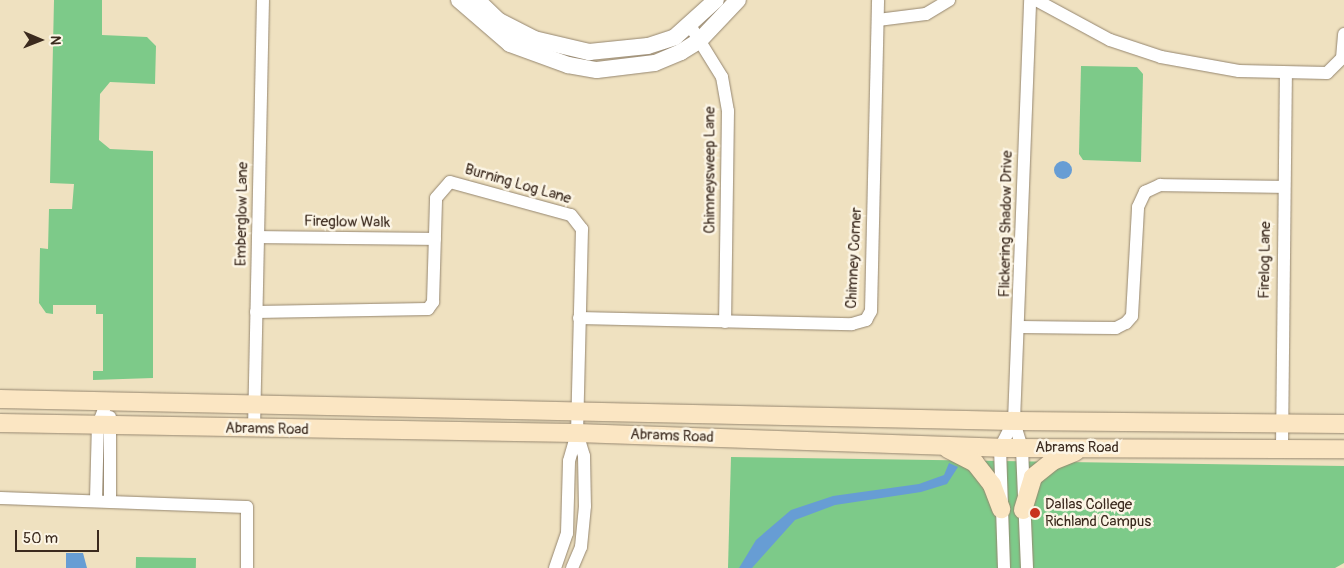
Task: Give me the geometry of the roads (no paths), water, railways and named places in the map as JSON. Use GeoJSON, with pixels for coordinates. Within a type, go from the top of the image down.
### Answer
{"type":"FeatureCollection","features":[{"type":"Feature","properties":{"kind":"main road","name":"Abrams Road"},"geometry":{"type":"LineString","coordinates":[[0,399],[578,410],[1014,421],[1281,421],[1344,424]]}},
{"type":"Feature","properties":{"kind":"main road","name":"Abrams Road"},"geometry":{"type":"LineString","coordinates":[[0,423],[254,429],[578,433],[1000,448],[1344,449]]}},
{"type":"Feature","properties":{"kind":"main road"},"geometry":{"type":"LineString","coordinates":[[920,444],[949,449],[975,463],[992,485],[1001,508]]}},
{"type":"Feature","properties":{"kind":"main road"},"geometry":{"type":"LineString","coordinates":[[1023,510],[1033,476],[1042,468],[1090,449]]}},
{"type":"Feature","properties":{"kind":"street","name":"Emberglow Lane"},"geometry":{"type":"LineString","coordinates":[[254,429],[263,0]]}},
{"type":"Feature","properties":{"kind":"street"},"geometry":{"type":"LineString","coordinates":[[459,0],[484,26],[510,44],[578,67],[620,70],[654,63],[738,0]]}},
{"type":"Feature","properties":{"kind":"street"},"geometry":{"type":"LineString","coordinates":[[477,0],[499,21],[526,35],[589,52],[648,46],[695,34],[716,0]]}},
{"type":"Feature","properties":{"kind":"street","name":"Chimney Corner"},"geometry":{"type":"LineString","coordinates":[[579,318],[852,324],[866,320],[870,310],[878,0]]}},
{"type":"Feature","properties":{"kind":"street"},"geometry":{"type":"LineString","coordinates":[[878,20],[926,14],[950,0]]}},
{"type":"Feature","properties":{"kind":"street","name":"Flickering Shadow Drive"},"geometry":{"type":"LineString","coordinates":[[1027,568],[1023,510],[1022,448],[1014,421],[1020,327],[1030,0]]}},
{"type":"Feature","properties":{"kind":"street"},"geometry":{"type":"LineString","coordinates":[[1036,0],[1110,40],[1161,57],[1239,71],[1286,74],[1327,72],[1342,58],[1344,34]]}},
{"type":"Feature","properties":{"kind":"street","name":"Chimneysweep Lane"},"geometry":{"type":"LineString","coordinates":[[695,34],[722,77],[728,111],[725,322]]}},
{"type":"Feature","properties":{"kind":"street","name":"Firelog Lane"},"geometry":{"type":"LineString","coordinates":[[1282,448],[1283,187],[1286,74]]}},
{"type":"Feature","properties":{"kind":"street","name":"Burning Log Lane"},"geometry":{"type":"LineString","coordinates":[[256,312],[428,309],[433,302],[436,198],[450,182],[571,214],[582,229],[578,433],[584,456],[585,506],[580,547],[572,568]]}},
{"type":"Feature","properties":{"kind":"street"},"geometry":{"type":"LineString","coordinates":[[1020,327],[1116,328],[1126,323],[1132,316],[1138,207],[1145,192],[1160,185],[1283,187]]}},
{"type":"Feature","properties":{"kind":"street","name":"Fireglow Walk"},"geometry":{"type":"LineString","coordinates":[[258,237],[435,239]]}},
{"type":"Feature","properties":{"kind":"street"},"geometry":{"type":"LineString","coordinates":[[96,498],[107,401]]}},
{"type":"Feature","properties":{"kind":"street"},"geometry":{"type":"LineString","coordinates":[[413,431],[414,408]]}},
{"type":"Feature","properties":{"kind":"street"},"geometry":{"type":"LineString","coordinates":[[1004,568],[1000,448],[1014,421]]}},
{"type":"Feature","properties":{"kind":"street"},"geometry":{"type":"LineString","coordinates":[[105,425],[110,499]]}},
{"type":"Feature","properties":{"kind":"street","name":"Burning Log Lane"},"geometry":{"type":"LineString","coordinates":[[555,568],[567,533],[569,461],[578,433]]}},
{"type":"Feature","properties":{"kind":"street"},"geometry":{"type":"LineString","coordinates":[[0,498],[96,498],[247,507],[247,568]]}},
{"type":"Feature","properties":{"kind":"water"},"geometry":{"type":"Polygon","coordinates":[[[1063,161],[1069,164],[1072,170],[1069,176],[1063,179],[1057,176],[1054,170],[1057,164],[1063,161]]]}},
{"type":"Feature","properties":{"kind":"water"},"geometry":{"type":"Polygon","coordinates":[[[949,463],[958,467],[947,484],[921,492],[835,505],[795,520],[752,568],[739,568],[756,540],[791,510],[833,496],[919,484],[944,475],[949,463]]]}},
{"type":"Feature","properties":{"kind":"water"},"geometry":{"type":"Polygon","coordinates":[[[66,553],[83,553],[87,568],[66,568],[66,553]]]}},
{"type":"Feature","properties":{"kind":"place","name":"Dallas College Richland Campus"},"geometry":{"type":"Point","coordinates":[1035,513]}}]}
